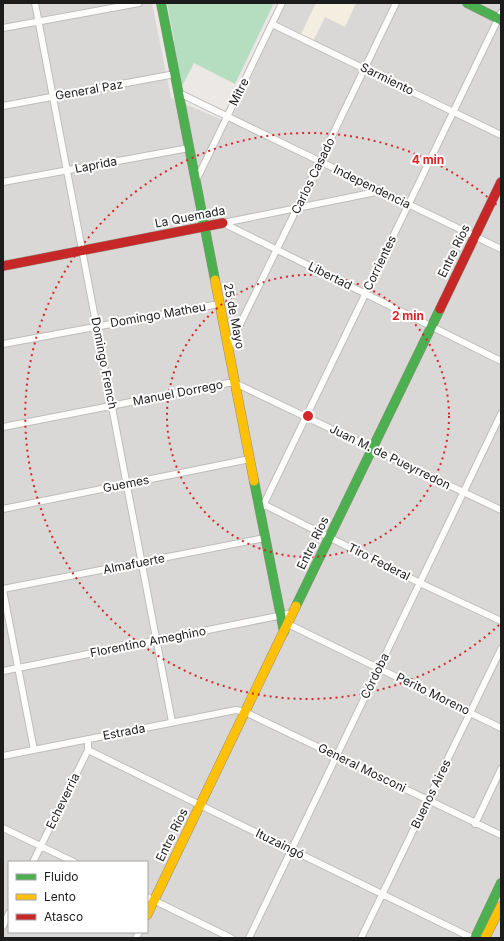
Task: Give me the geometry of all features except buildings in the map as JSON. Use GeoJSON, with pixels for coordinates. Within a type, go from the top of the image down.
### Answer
{"type":"FeatureCollection","features":[{"type":"Feature","properties":{"kind":"street","name":"Domingo French"},"geometry":{"type":"LineString","coordinates":[[35,3],[172,722]]}},
{"type":"Feature","properties":{"kind":"street"},"geometry":{"type":"LineString","coordinates":[[3,28],[139,3]]}},
{"type":"Feature","properties":{"kind":"street","name":"25 de Mayo"},"geometry":{"type":"LineString","coordinates":[[161,3],[284,632]]}},
{"type":"Feature","properties":{"kind":"street","name":"Mitre"},"geometry":{"type":"LineString","coordinates":[[196,181],[282,3]]}},
{"type":"Feature","properties":{"kind":"street","name":"Carlos Casado"},"geometry":{"type":"LineString","coordinates":[[228,349],[396,3]]}},
{"type":"Feature","properties":{"kind":"street"},"geometry":{"type":"LineString","coordinates":[[467,3],[500,17]]}},
{"type":"Feature","properties":{"kind":"street","name":"Corrientes"},"geometry":{"type":"LineString","coordinates":[[260,506],[306,417],[500,17]]}},
{"type":"Feature","properties":{"kind":"street","name":"Sarmiento"},"geometry":{"type":"LineString","coordinates":[[272,24],[501,135]]}},
{"type":"Feature","properties":{"kind":"street","name":"General Paz"},"geometry":{"type":"LineString","coordinates":[[3,106],[175,74]]}},
{"type":"Feature","properties":{"kind":"street","name":"Independencia"},"geometry":{"type":"LineString","coordinates":[[179,93],[501,249]]}},
{"type":"Feature","properties":{"kind":"street","name":"Laprida"},"geometry":{"type":"LineString","coordinates":[[3,182],[189,148]]}},
{"type":"Feature","properties":{"kind":"street","name":"Entre Ríos"},"geometry":{"type":"LineString","coordinates":[[148,911],[151,899],[200,805],[501,182]]}},
{"type":"Feature","properties":{"kind":"street","name":"La Quemada"},"geometry":{"type":"LineString","coordinates":[[3,266],[381,191]]}},
{"type":"Feature","properties":{"kind":"street","name":"Libertad"},"geometry":{"type":"LineString","coordinates":[[223,223],[501,361]]}},
{"type":"Feature","properties":{"kind":"street","name":"Domingo Matheu"},"geometry":{"type":"LineString","coordinates":[[3,344],[220,304]]}},
{"type":"Feature","properties":{"kind":"street","name":"Juan M. de Pueyrredon"},"geometry":{"type":"LineString","coordinates":[[235,382],[501,510]]}},
{"type":"Feature","properties":{"kind":"street","name":"Manuel Dorrego"},"geometry":{"type":"LineString","coordinates":[[3,427],[235,382]]}},
{"type":"Feature","properties":{"kind":"street","name":"Córdoba"},"geometry":{"type":"LineString","coordinates":[[249,938],[501,414]]}},
{"type":"Feature","properties":{"kind":"street","name":"Guemes"},"geometry":{"type":"LineString","coordinates":[[3,508],[250,459]]}},
{"type":"Feature","properties":{"kind":"street","name":"Tiro Federal"},"geometry":{"type":"LineString","coordinates":[[260,506],[330,537],[501,621]]}},
{"type":"Feature","properties":{"kind":"street","name":"Almafuerte"},"geometry":{"type":"LineString","coordinates":[[3,589],[265,538]]}},
{"type":"Feature","properties":{"kind":"street"},"geometry":{"type":"LineString","coordinates":[[3,589],[34,750]]}},
{"type":"Feature","properties":{"kind":"street","name":"Florentino Ameghino"},"geometry":{"type":"LineString","coordinates":[[3,671],[293,613]]}},
{"type":"Feature","properties":{"kind":"street","name":"Perito Moreno"},"geometry":{"type":"LineString","coordinates":[[281,616],[288,624],[501,728]]}},
{"type":"Feature","properties":{"kind":"street","name":"Buenos Aires"},"geometry":{"type":"LineString","coordinates":[[361,938],[501,649]]}},
{"type":"Feature","properties":{"kind":"street","name":"Estrada"},"geometry":{"type":"LineString","coordinates":[[3,756],[236,710],[245,712]]}},
{"type":"Feature","properties":{"kind":"street","name":"General Mosconi"},"geometry":{"type":"LineString","coordinates":[[245,712],[501,835]]}},
{"type":"Feature","properties":{"kind":"street","name":"Echeverria"},"geometry":{"type":"LineString","coordinates":[[34,861],[88,750],[88,739]]}},
{"type":"Feature","properties":{"kind":"street","name":"Ituzaingó"},"geometry":{"type":"LineString","coordinates":[[88,750],[473,938]]}},
{"type":"Feature","properties":{"kind":"street"},"geometry":{"type":"LineString","coordinates":[[476,824],[501,769]]}},
{"type":"Feature","properties":{"kind":"street"},"geometry":{"type":"LineString","coordinates":[[3,828],[72,861]]}},
{"type":"Feature","properties":{"kind":"street"},"geometry":{"type":"LineString","coordinates":[[473,938],[501,883]]}},
{"type":"Feature","properties":{"kind":"street"},"geometry":{"type":"LineString","coordinates":[[151,899],[231,938]]}},
{"type":"Feature","properties":{"kind":"street"},"geometry":{"type":"LineString","coordinates":[[485,938],[501,906]]}},
{"type":"Feature","properties":{"kind":"street"},"geometry":{"type":"LineString","coordinates":[[3,926],[8,915]]}},
{"type":"Feature","properties":{"kind":"shaded area"},"geometry":{"type":"Polygon","coordinates":[[[3,3],[152,3],[171,98],[229,123],[286,3],[501,3],[501,938],[3,938],[3,3]]]}},
{"type":"Feature","properties":{"kind":"shaded area"},"geometry":{"type":"Polygon","coordinates":[[[316,3],[356,3],[345,27],[325,17],[313,41],[301,34],[316,3]]]}},
{"type":"Feature","properties":{"kind":"green space"},"geometry":{"type":"Polygon","coordinates":[[[167,3],[274,3],[235,84],[194,63],[182,86],[175,48],[171,46],[174,40],[167,3]]]}},
{"type":"Feature","properties":{"kind":"traffic: fast"},"geometry":{"type":"LineString","coordinates":[[161,3],[215,280]]}},
{"type":"Feature","properties":{"kind":"traffic: fast"},"geometry":{"type":"LineString","coordinates":[[467,3],[501,20]]}},
{"type":"Feature","properties":{"kind":"traffic: fast"},"geometry":{"type":"LineString","coordinates":[[296,606],[440,309]]}},
{"type":"Feature","properties":{"kind":"traffic: fast"},"geometry":{"type":"LineString","coordinates":[[254,481],[284,632]]}},
{"type":"Feature","properties":{"kind":"traffic: fast"},"geometry":{"type":"LineString","coordinates":[[475,938],[501,883]]}},
{"type":"Feature","properties":{"kind":"traffic: slow"},"geometry":{"type":"LineString","coordinates":[[215,280],[254,481]]}},
{"type":"Feature","properties":{"kind":"traffic: slow"},"geometry":{"type":"LineString","coordinates":[[148,913],[296,606]]}},
{"type":"Feature","properties":{"kind":"traffic: slow"},"geometry":{"type":"LineString","coordinates":[[485,938],[501,906]]}},
{"type":"Feature","properties":{"kind":"traffic: jam"},"geometry":{"type":"LineString","coordinates":[[440,309],[501,182]]}},
{"type":"Feature","properties":{"kind":"traffic: jam"},"geometry":{"type":"LineString","coordinates":[[3,266],[223,223]]}}]}
